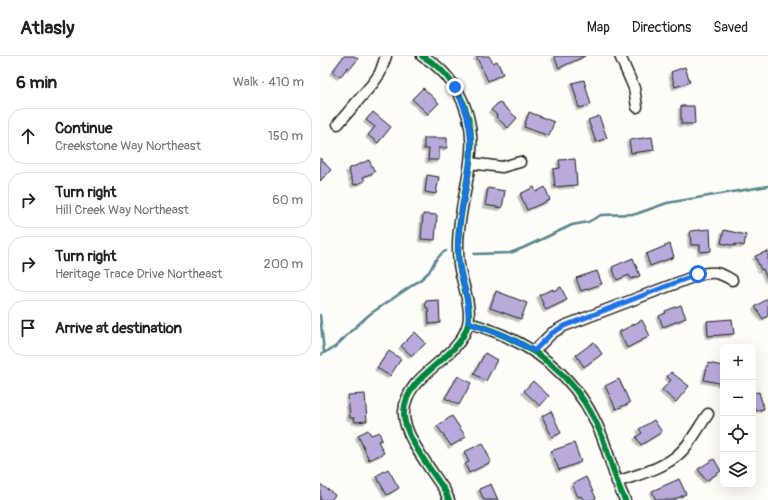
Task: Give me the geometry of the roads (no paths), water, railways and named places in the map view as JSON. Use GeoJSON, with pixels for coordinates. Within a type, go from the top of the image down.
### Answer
{"type":"FeatureCollection","features":[{"type":"Feature","properties":{"kind":"street"},"geometry":{"type":"LineString","coordinates":[[338,124],[374,82],[380,73],[386,56]]}},
{"type":"Feature","properties":{"kind":"street"},"geometry":{"type":"LineString","coordinates":[[422,56],[443,72],[455,87],[463,103],[471,131],[470,164],[458,245],[459,262],[468,305],[469,323],[456,347],[415,383],[409,392],[403,412],[405,425],[411,437],[450,500]]}},
{"type":"Feature","properties":{"kind":"street"},"geometry":{"type":"LineString","coordinates":[[620,56],[634,88],[637,107]]}},
{"type":"Feature","properties":{"kind":"street"},"geometry":{"type":"LineString","coordinates":[[470,164],[502,166],[520,162]]}},
{"type":"Feature","properties":{"kind":"street"},"geometry":{"type":"LineString","coordinates":[[534,351],[552,333],[564,326],[698,274],[710,271],[722,274],[732,280]]}},
{"type":"Feature","properties":{"kind":"street"},"geometry":{"type":"LineString","coordinates":[[469,323],[506,336],[534,351],[563,375],[586,404],[602,436],[617,482],[625,500]]}},
{"type":"Feature","properties":{"kind":"street"},"geometry":{"type":"LineString","coordinates":[[617,482],[658,467],[675,458],[688,444],[708,414]]}},
{"type":"Feature","properties":{"kind":"waterway"},"geometry":{"type":"LineString","coordinates":[[474,254],[510,253],[572,225],[588,222],[601,215],[636,214],[667,203],[768,186]]}},
{"type":"Feature","properties":{"kind":"waterway"},"geometry":{"type":"LineString","coordinates":[[320,355],[335,347],[370,314],[420,280],[429,272],[435,261],[442,253],[446,251]]}},
{"type":"Feature","properties":{"kind":"waterway"},"geometry":{"type":"LineString","coordinates":[[320,315],[324,352]]}}]}
